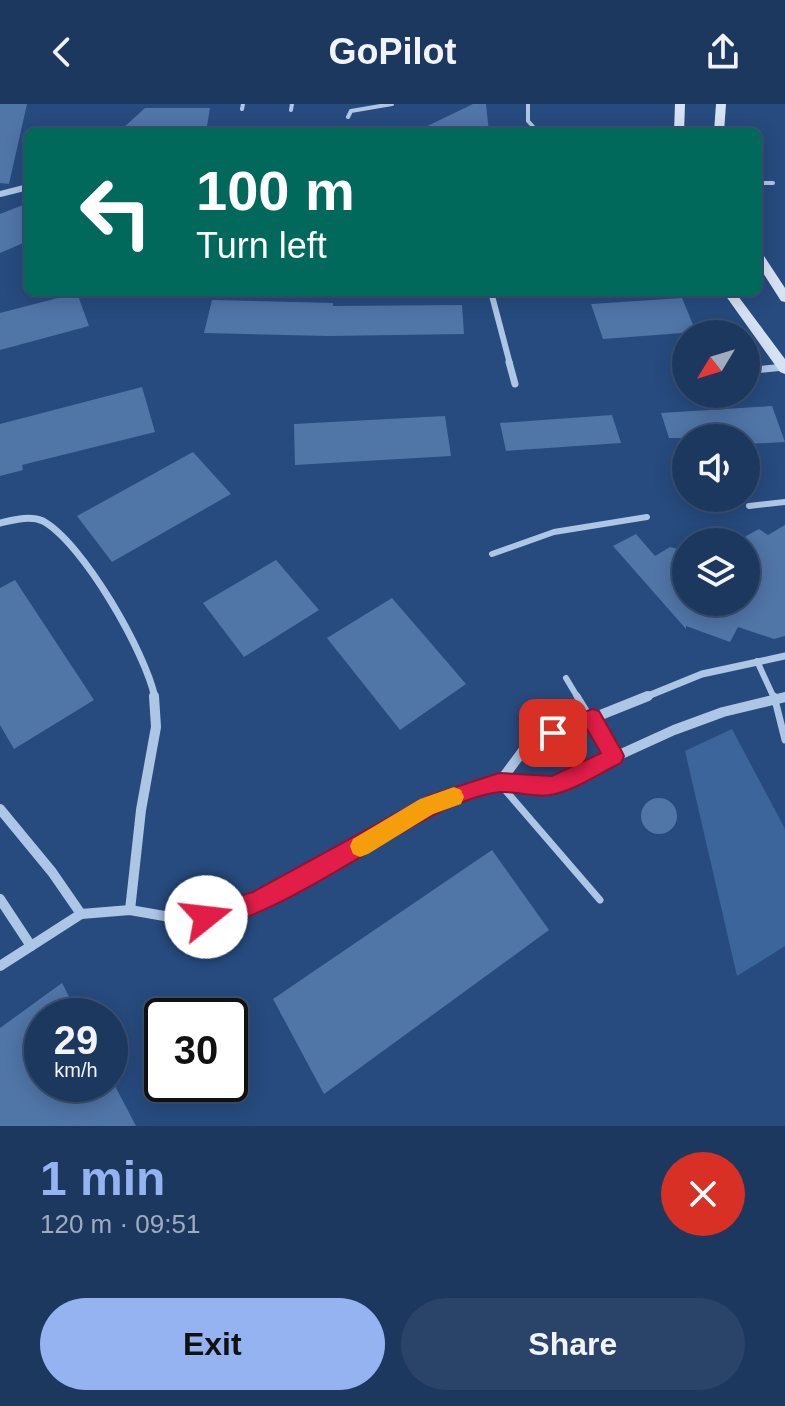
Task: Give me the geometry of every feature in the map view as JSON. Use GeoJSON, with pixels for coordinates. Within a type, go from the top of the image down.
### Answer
{"type":"FeatureCollection","features":[{"type":"Feature","properties":{"kind":"main road"},"geometry":{"type":"LineString","coordinates":[[679,128],[680,104]]}},
{"type":"Feature","properties":{"kind":"main road"},"geometry":{"type":"LineString","coordinates":[[719,128],[721,104]]}},
{"type":"Feature","properties":{"kind":"main road"},"geometry":{"type":"LineString","coordinates":[[762,262],[785,298]]}},
{"type":"Feature","properties":{"kind":"main road"},"geometry":{"type":"LineString","coordinates":[[732,296],[784,368]]}},
{"type":"Feature","properties":{"kind":"street"},"geometry":{"type":"LineString","coordinates":[[0,194],[24,188]]}},
{"type":"Feature","properties":{"kind":"street"},"geometry":{"type":"LineString","coordinates":[[492,296],[515,384]]}},
{"type":"Feature","properties":{"kind":"street"},"geometry":{"type":"LineString","coordinates":[[760,370],[784,368]]}},
{"type":"Feature","properties":{"kind":"street"},"geometry":{"type":"LineString","coordinates":[[0,523],[23,518],[41,520],[53,529],[87,567],[108,599],[141,657],[152,685],[157,710],[135,848],[130,910]]}},
{"type":"Feature","properties":{"kind":"street"},"geometry":{"type":"LineString","coordinates":[[499,783],[528,744],[702,674],[785,656]]}},
{"type":"Feature","properties":{"kind":"street"},"geometry":{"type":"LineString","coordinates":[[0,966],[81,914],[130,910],[187,920],[225,913],[328,866],[428,806],[499,783],[553,785],[614,756],[723,712],[780,698]]}},
{"type":"Feature","properties":{"kind":"street"},"geometry":{"type":"LineString","coordinates":[[0,809],[52,872],[81,914]]}},
{"type":"Feature","properties":{"kind":"street"},"geometry":{"type":"LineString","coordinates":[[0,899],[31,946]]}},
{"type":"Feature","properties":{"kind":"lane"},"geometry":{"type":"LineString","coordinates":[[348,117],[351,111],[392,104]]}},
{"type":"Feature","properties":{"kind":"lane"},"geometry":{"type":"LineString","coordinates":[[528,104],[528,121],[534,128]]}},
{"type":"Feature","properties":{"kind":"lane"},"geometry":{"type":"LineString","coordinates":[[762,183],[773,183]]}},
{"type":"Feature","properties":{"kind":"lane"},"geometry":{"type":"LineString","coordinates":[[760,505],[785,502]]}},
{"type":"Feature","properties":{"kind":"lane"},"geometry":{"type":"LineString","coordinates":[[492,554],[554,532],[647,517]]}},
{"type":"Feature","properties":{"kind":"lane"},"geometry":{"type":"LineString","coordinates":[[757,661],[780,698],[785,740]]}},
{"type":"Feature","properties":{"kind":"lane"},"geometry":{"type":"LineString","coordinates":[[566,678],[614,756]]}},
{"type":"Feature","properties":{"kind":"lane"},"geometry":{"type":"LineString","coordinates":[[499,783],[600,900]]}},
{"type":"Feature","properties":{"kind":"shaded area"},"geometry":{"type":"Polygon","coordinates":[[[732,729],[785,829],[785,946],[737,976],[685,751],[732,729]]]}},
{"type":"Feature","properties":{"kind":"building"},"geometry":{"type":"Polygon","coordinates":[[[0,104],[27,104],[9,184],[0,183],[0,104]]]}},
{"type":"Feature","properties":{"kind":"building"},"geometry":{"type":"Polygon","coordinates":[[[473,104],[486,104],[489,128],[423,128],[473,104]]]}},
{"type":"Feature","properties":{"kind":"building"},"geometry":{"type":"Polygon","coordinates":[[[145,108],[210,108],[207,128],[123,128],[145,108]]]}},
{"type":"Feature","properties":{"kind":"building"},"geometry":{"type":"Polygon","coordinates":[[[24,205],[24,243],[0,253],[0,214],[24,205]]]}},
{"type":"Feature","properties":{"kind":"building"},"geometry":{"type":"Polygon","coordinates":[[[65,296],[78,296],[89,326],[0,350],[0,313],[65,296]]]}},
{"type":"Feature","properties":{"kind":"building"},"geometry":{"type":"Polygon","coordinates":[[[682,298],[691,320],[672,320],[672,334],[603,339],[591,304],[682,298]]]}},
{"type":"Feature","properties":{"kind":"building"},"geometry":{"type":"Polygon","coordinates":[[[212,300],[333,303],[333,306],[462,305],[464,334],[329,336],[204,333],[212,300]]]}},
{"type":"Feature","properties":{"kind":"building"},"geometry":{"type":"Polygon","coordinates":[[[142,387],[155,432],[22,465],[23,470],[0,476],[0,424],[142,387]]]}},
{"type":"Feature","properties":{"kind":"building"},"geometry":{"type":"Polygon","coordinates":[[[772,406],[785,442],[760,443],[760,424],[672,424],[672,438],[669,438],[661,413],[760,408],[772,406]]]}},
{"type":"Feature","properties":{"kind":"building"},"geometry":{"type":"Polygon","coordinates":[[[612,415],[621,443],[506,451],[500,423],[612,415]]]}},
{"type":"Feature","properties":{"kind":"building"},"geometry":{"type":"Polygon","coordinates":[[[445,416],[451,456],[295,465],[294,424],[445,416]]]}},
{"type":"Feature","properties":{"kind":"building"},"geometry":{"type":"Polygon","coordinates":[[[193,452],[231,494],[112,562],[77,516],[193,452]]]}},
{"type":"Feature","properties":{"kind":"building"},"geometry":{"type":"Polygon","coordinates":[[[785,525],[785,636],[774,639],[738,627],[730,642],[686,626],[686,629],[675,616],[760,616],[760,530],[768,535],[785,525]]]}},
{"type":"Feature","properties":{"kind":"building"},"geometry":{"type":"Polygon","coordinates":[[[636,534],[655,556],[670,547],[672,613],[613,546],[636,534]]]}},
{"type":"Feature","properties":{"kind":"building"},"geometry":{"type":"Polygon","coordinates":[[[276,560],[319,610],[244,657],[203,603],[276,560]]]}},
{"type":"Feature","properties":{"kind":"building"},"geometry":{"type":"Polygon","coordinates":[[[15,580],[94,700],[14,749],[0,725],[0,588],[15,580]]]}},
{"type":"Feature","properties":{"kind":"building"},"geometry":{"type":"Polygon","coordinates":[[[392,598],[466,684],[400,730],[327,638],[392,598]]]}},
{"type":"Feature","properties":{"kind":"building"},"geometry":{"type":"Polygon","coordinates":[[[659,798],[671,804],[677,816],[671,828],[659,834],[647,828],[641,816],[647,804],[659,798]]]}},
{"type":"Feature","properties":{"kind":"building"},"geometry":{"type":"Polygon","coordinates":[[[492,850],[549,930],[324,1094],[273,999],[492,850]]]}},
{"type":"Feature","properties":{"kind":"building"},"geometry":{"type":"Polygon","coordinates":[[[62,983],[70,998],[41,998],[62,983]]]}},
{"type":"Feature","properties":{"kind":"building"},"geometry":{"type":"Polygon","coordinates":[[[24,1011],[24,1102],[123,1102],[136,1126],[0,1126],[0,1028],[24,1011]]]}},
{"type":"Feature","properties":{"kind":"slow traffic"},"geometry":{"type":"LineString","coordinates":[[360,846],[428,806],[454,797]]}},
{"type":"Feature","properties":{"kind":"route"},"geometry":{"type":"LineString","coordinates":[[206,917],[259,900],[328,866],[428,806],[499,783],[553,785],[614,756],[592,718],[553,733]]}}]}
